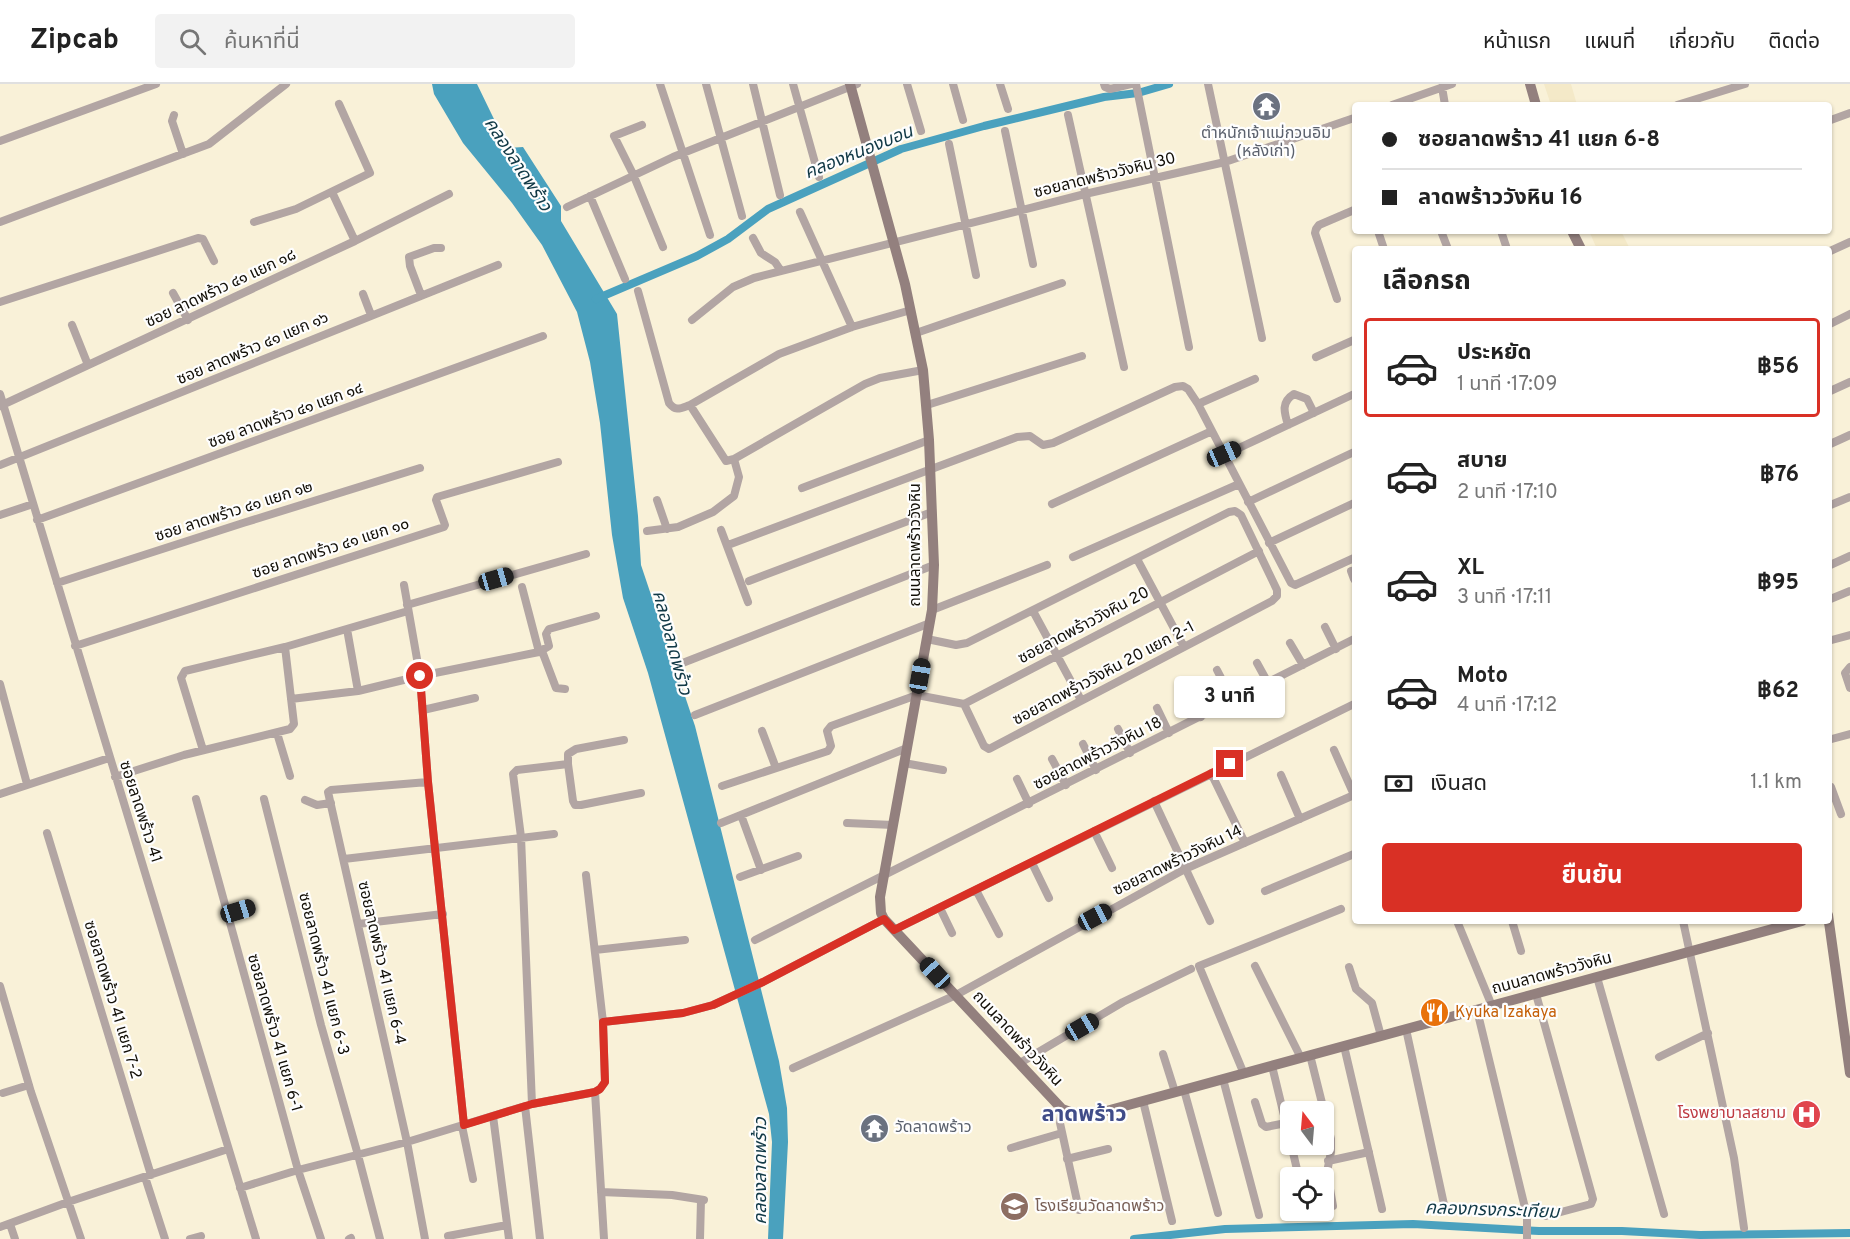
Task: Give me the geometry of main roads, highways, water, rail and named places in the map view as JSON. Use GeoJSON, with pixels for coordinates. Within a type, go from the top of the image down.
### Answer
{"type":"FeatureCollection","features":[{"type":"Feature","properties":{"kind":"main road"},"geometry":{"type":"LineString","coordinates":[[1530,84],[1535,102]]}},
{"type":"Feature","properties":{"kind":"main road","name":"ถนนลาดพร้าววังหิน"},"geometry":{"type":"LineString","coordinates":[[852,85],[911,310],[923,370],[929,440],[934,565],[930,623],[879,904],[884,919],[1062,1109],[1079,1115],[1099,1113],[1789,924]]}},
{"type":"Feature","properties":{"kind":"main road"},"geometry":{"type":"LineString","coordinates":[[1829,924],[1847,1031],[1850,1074]]}},
{"type":"Feature","properties":{"kind":"water","name":"คลองลาดพร้าว"},"geometry":{"type":"Polygon","coordinates":[[[432,84],[477,84],[508,148],[523,147],[561,206],[561,221],[617,314],[641,565],[695,726],[779,1061],[787,1108],[788,1142],[783,1239],[768,1239],[772,1142],[769,1114],[648,673],[623,598],[612,535],[600,423],[590,362],[577,312],[542,245],[512,203],[463,143],[434,94],[432,84]]]}},
{"type":"Feature","properties":{"kind":"waterway","name":"คลองหนองบอน"},"geometry":{"type":"LineString","coordinates":[[596,299],[697,256],[728,239],[768,209],[901,149],[984,126],[1104,97],[1138,93],[1169,84]]}},
{"type":"Feature","properties":{"kind":"waterway","name":"คลองทรงกระเทียม"},"geometry":{"type":"LineString","coordinates":[[1134,1239],[1225,1229],[1413,1224],[1539,1231],[1622,1231],[1700,1235],[1850,1233]]}},
{"type":"Feature","properties":{"kind":"place","name":"ตำหนักเจ้าแม่กวนอิม (หลังเก่า)"},"geometry":{"type":"Point","coordinates":[1266,106]}},
{"type":"Feature","properties":{"kind":"place","name":"Kyuka Izakaya"},"geometry":{"type":"Point","coordinates":[1434,1013]}},
{"type":"Feature","properties":{"kind":"place","name":"โรงพยาบาลสยาม"},"geometry":{"type":"Point","coordinates":[1807,1114]}},
{"type":"Feature","properties":{"kind":"place","name":"วัดลาดพร้าว"},"geometry":{"type":"Point","coordinates":[874,1128]}},
{"type":"Feature","properties":{"kind":"place","name":"โรงเรียนวัดลาดพร้าว"},"geometry":{"type":"Point","coordinates":[1014,1207]}},
{"type":"Feature","properties":{"kind":"district","name":"ลาดพร้าว"},"geometry":{"type":"Point","coordinates":[1084,1115]}}]}
